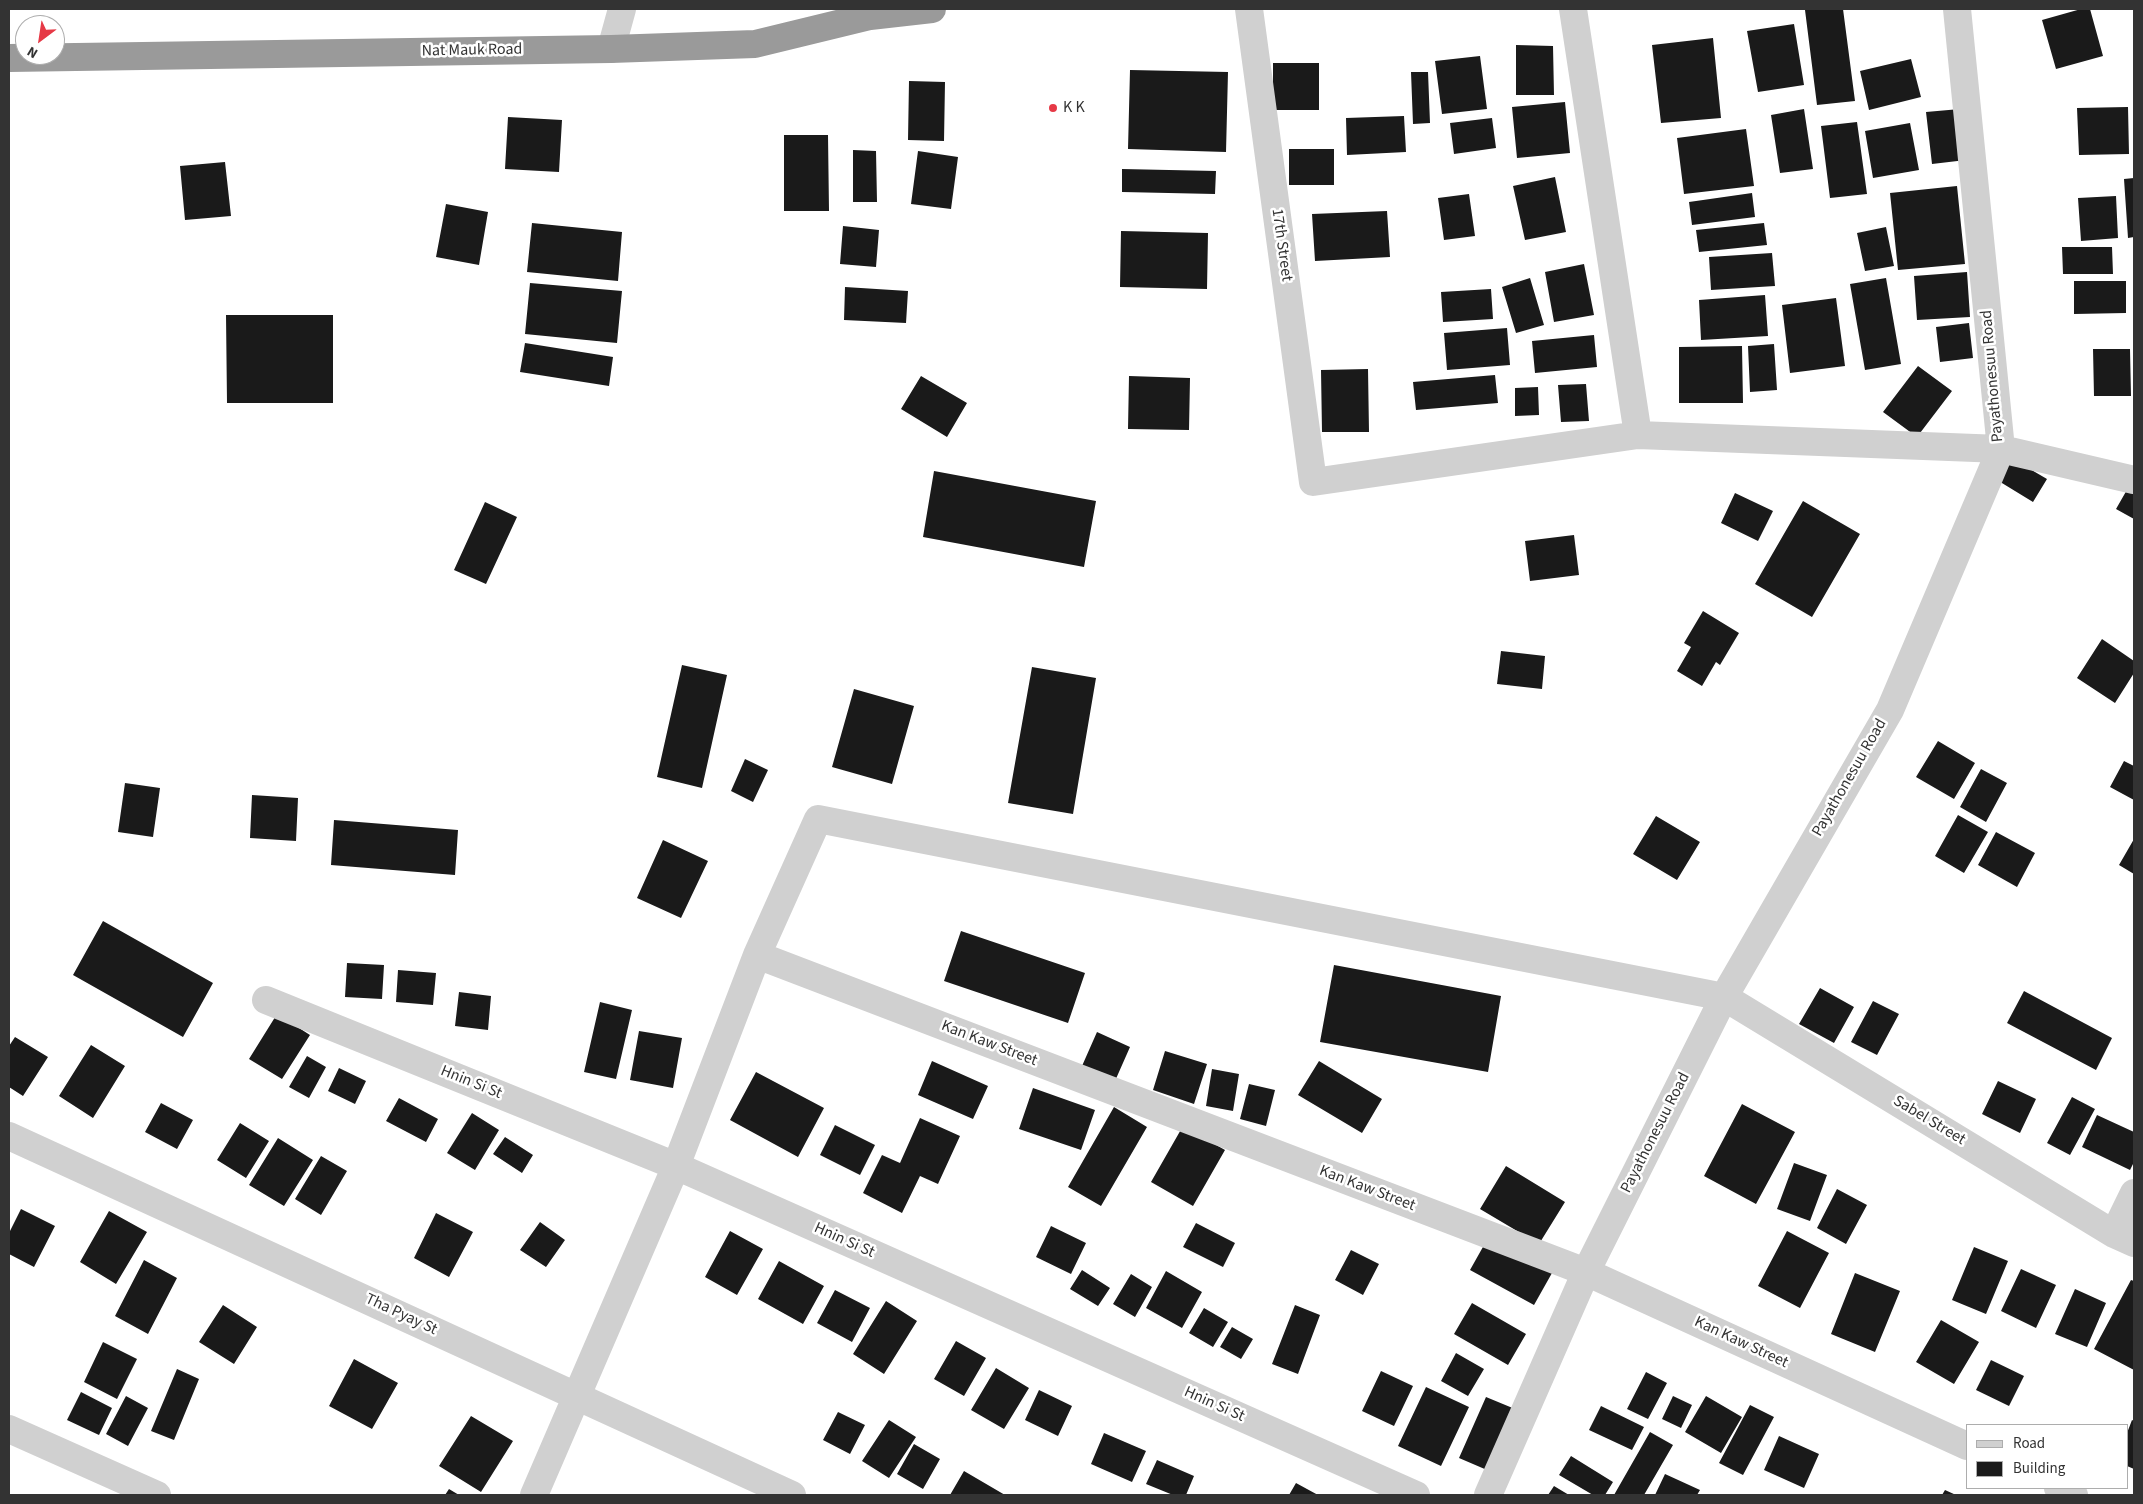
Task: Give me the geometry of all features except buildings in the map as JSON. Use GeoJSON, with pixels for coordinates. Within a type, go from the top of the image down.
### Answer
{"type":"FeatureCollection","features":[{"type":"Feature","properties":{"kind":"highway","name":"Nat Mauk Road"},"geometry":{"type":"LineString","coordinates":[[9,58],[611,49],[755,44],[871,12],[932,9]]}},
{"type":"Feature","properties":{"kind":"street"},"geometry":{"type":"LineString","coordinates":[[611,49],[622,9]]}},
{"type":"Feature","properties":{"kind":"street","name":"17th Street"},"geometry":{"type":"LineString","coordinates":[[1249,9],[1313,482],[1638,435]]}},
{"type":"Feature","properties":{"kind":"street"},"geometry":{"type":"LineString","coordinates":[[1573,9],[1638,435],[2001,449],[2134,480]]}},
{"type":"Feature","properties":{"kind":"street","name":"Payathonesuu Road"},"geometry":{"type":"LineString","coordinates":[[1488,1495],[1586,1272],[1724,997],[1890,710],[2001,449],[1957,9]]}},
{"type":"Feature","properties":{"kind":"street"},"geometry":{"type":"LineString","coordinates":[[534,1495],[676,1166],[757,955],[818,819],[1724,997]]}},
{"type":"Feature","properties":{"kind":"street","name":"Kan Kaw Street"},"geometry":{"type":"LineString","coordinates":[[757,955],[1586,1272],[1966,1446]]}},
{"type":"Feature","properties":{"kind":"street","name":"Sabel Street"},"geometry":{"type":"LineString","coordinates":[[1724,997],[2124,1239]]}},
{"type":"Feature","properties":{"kind":"street","name":"Hnin Si St"},"geometry":{"type":"LineString","coordinates":[[266,1000],[676,1166],[1416,1495]]}},
{"type":"Feature","properties":{"kind":"street","name":"Tha Pyay St"},"geometry":{"type":"LineString","coordinates":[[9,1136],[792,1495]]}},
{"type":"Feature","properties":{"kind":"street"},"geometry":{"type":"LineString","coordinates":[[2124,1239],[2134,1193]]}},
{"type":"Feature","properties":{"kind":"street"},"geometry":{"type":"LineString","coordinates":[[9,1429],[157,1495]]}},
{"type":"Feature","properties":{"kind":"street"},"geometry":{"type":"LineString","coordinates":[[2060,1489],[2074,1495]]}},
{"type":"Feature","properties":{"kind":"place","name":"K K"},"geometry":{"type":"Point","coordinates":[1053,108]}}]}
